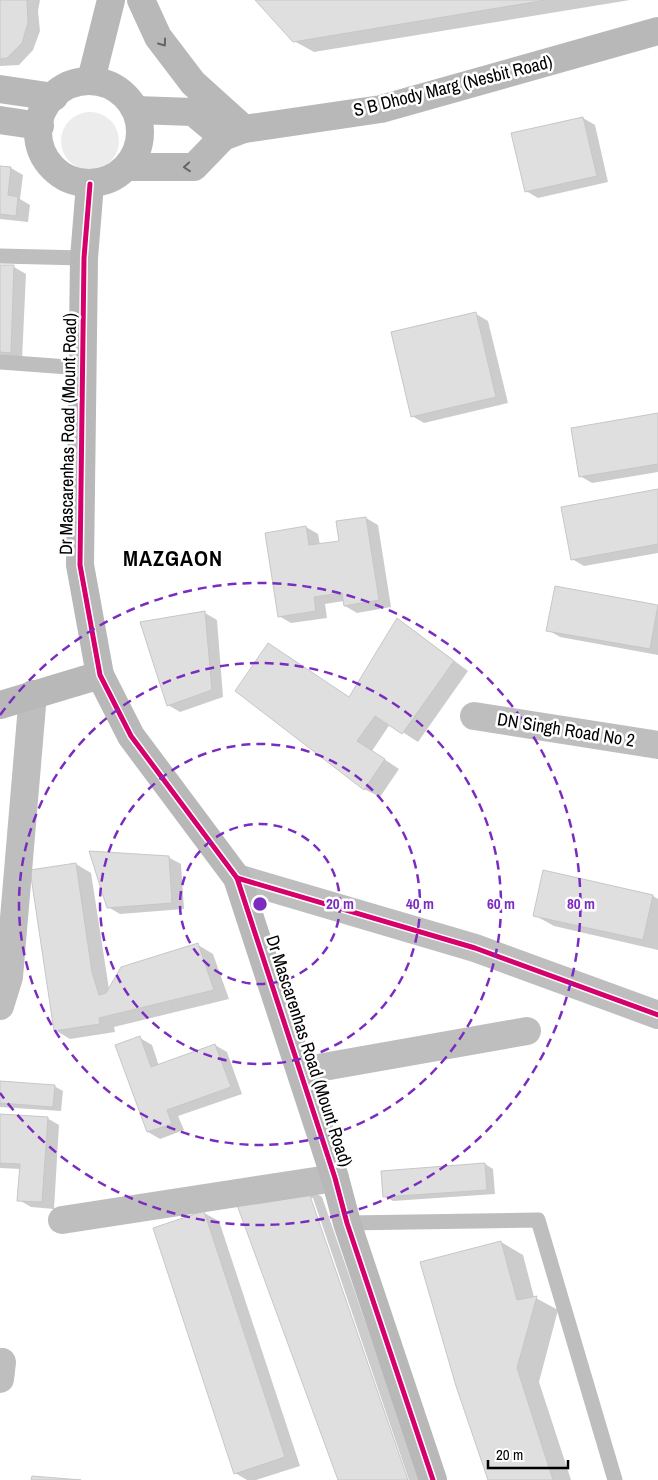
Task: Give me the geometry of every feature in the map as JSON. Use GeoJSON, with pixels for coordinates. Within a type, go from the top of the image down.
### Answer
{"type":"FeatureCollection","features":[{"type":"Feature","properties":{"kind":"street"},"geometry":{"type":"LineString","coordinates":[[91,80],[111,0]]}},
{"type":"Feature","properties":{"kind":"street"},"geometry":{"type":"LineString","coordinates":[[141,0],[158,37],[234,133]]}},
{"type":"Feature","properties":{"kind":"street","name":"S B Dhody Marg (Nesbit Road)"},"geometry":{"type":"LineString","coordinates":[[234,133],[381,108],[658,31]]}},
{"type":"Feature","properties":{"kind":"street"},"geometry":{"type":"LineString","coordinates":[[91,80],[114,86],[128,97],[136,110],[140,129],[137,148],[127,167],[114,178],[90,184],[70,180],[54,170],[44,158],[39,140],[40,126],[46,108],[54,97],[66,86],[91,80]]}},
{"type":"Feature","properties":{"kind":"street"},"geometry":{"type":"LineString","coordinates":[[0,89],[54,97]]}},
{"type":"Feature","properties":{"kind":"street"},"geometry":{"type":"LineString","coordinates":[[136,110],[193,112],[234,133]]}},
{"type":"Feature","properties":{"kind":"street"},"geometry":{"type":"LineString","coordinates":[[0,120],[40,126]]}},
{"type":"Feature","properties":{"kind":"street"},"geometry":{"type":"LineString","coordinates":[[127,167],[194,167],[234,133]]}},
{"type":"Feature","properties":{"kind":"street","name":"Dr Mascarenhas Road (Mount Road)"},"geometry":{"type":"LineString","coordinates":[[90,184],[84,258],[80,565],[100,675],[131,736],[238,878],[348,1223],[433,1480]]}},
{"type":"Feature","properties":{"kind":"street"},"geometry":{"type":"LineString","coordinates":[[0,705],[100,675]]}},
{"type":"Feature","properties":{"kind":"street"},"geometry":{"type":"LineString","coordinates":[[1,1000],[9,977],[8,892],[33,694]]}},
{"type":"Feature","properties":{"kind":"street","name":"DN Singh Road No 2"},"geometry":{"type":"LineString","coordinates":[[474,716],[658,745]]}},
{"type":"Feature","properties":{"kind":"street"},"geometry":{"type":"LineString","coordinates":[[238,878],[475,948],[658,1015]]}},
{"type":"Feature","properties":{"kind":"street"},"geometry":{"type":"LineString","coordinates":[[300,1071],[527,1030]]}},
{"type":"Feature","properties":{"kind":"street"},"geometry":{"type":"LineString","coordinates":[[62,1220],[335,1178]]}},
{"type":"Feature","properties":{"kind":"lane"},"geometry":{"type":"LineString","coordinates":[[0,256],[84,258]]}},
{"type":"Feature","properties":{"kind":"lane"},"geometry":{"type":"LineString","coordinates":[[0,362],[82,368]]}},
{"type":"Feature","properties":{"kind":"lane"},"geometry":{"type":"LineString","coordinates":[[348,1223],[538,1220],[615,1480]]}},
{"type":"Feature","properties":{"kind":"shaded area"},"geometry":{"type":"Polygon","coordinates":[[[90,112],[101,114],[114,125],[119,141],[117,152],[106,165],[90,170],[79,168],[66,157],[61,141],[63,130],[74,117],[90,112]]]}},
{"type":"Feature","properties":{"kind":"building"},"geometry":{"type":"Polygon","coordinates":[[[0,0],[27,0],[28,23],[22,43],[7,58],[0,59],[0,0]]]}},
{"type":"Feature","properties":{"kind":"building"},"geometry":{"type":"Polygon","coordinates":[[[255,0],[546,0],[293,42],[255,0]]]}},
{"type":"Feature","properties":{"kind":"building"},"geometry":{"type":"Polygon","coordinates":[[[583,117],[597,176],[525,192],[511,133],[583,117]]]}},
{"type":"Feature","properties":{"kind":"building"},"geometry":{"type":"Polygon","coordinates":[[[0,166],[11,167],[8,195],[18,197],[16,216],[0,214],[0,166]]]}},
{"type":"Feature","properties":{"kind":"building"},"geometry":{"type":"Polygon","coordinates":[[[0,265],[14,265],[11,353],[0,352],[0,265]]]}},
{"type":"Feature","properties":{"kind":"building"},"geometry":{"type":"Polygon","coordinates":[[[476,312],[496,397],[411,417],[391,332],[476,312]]]}},
{"type":"Feature","properties":{"kind":"building"},"geometry":{"type":"Polygon","coordinates":[[[658,413],[658,464],[579,477],[571,428],[658,413]]]}},
{"type":"Feature","properties":{"kind":"building"},"geometry":{"type":"Polygon","coordinates":[[[658,489],[658,544],[571,560],[561,507],[658,489]]]}},
{"type":"Feature","properties":{"kind":"building"},"geometry":{"type":"Polygon","coordinates":[[[366,517],[379,600],[344,606],[342,593],[314,597],[316,611],[278,617],[265,533],[306,526],[309,545],[339,541],[336,521],[366,517]]]}},
{"type":"Feature","properties":{"kind":"building"},"geometry":{"type":"Polygon","coordinates":[[[555,586],[658,605],[650,649],[546,631],[555,586]]]}},
{"type":"Feature","properties":{"kind":"building"},"geometry":{"type":"Polygon","coordinates":[[[205,611],[212,690],[167,706],[140,622],[205,611]]]}},
{"type":"Feature","properties":{"kind":"building"},"geometry":{"type":"Polygon","coordinates":[[[397,618],[454,661],[402,734],[375,716],[357,741],[385,759],[364,790],[235,691],[268,643],[349,697],[397,618]]]}},
{"type":"Feature","properties":{"kind":"building"},"geometry":{"type":"Polygon","coordinates":[[[89,851],[169,856],[172,903],[107,908],[89,851]]]}},
{"type":"Feature","properties":{"kind":"building"},"geometry":{"type":"Polygon","coordinates":[[[76,863],[92,972],[99,995],[106,993],[121,967],[198,943],[214,990],[99,1018],[100,1024],[54,1031],[30,870],[76,863]]]}},
{"type":"Feature","properties":{"kind":"building"},"geometry":{"type":"Polygon","coordinates":[[[543,870],[653,895],[643,940],[533,916],[543,870]]]}},
{"type":"Feature","properties":{"kind":"building"},"geometry":{"type":"Polygon","coordinates":[[[140,1036],[151,1067],[215,1044],[231,1087],[167,1110],[172,1124],[147,1132],[115,1045],[140,1036]]]}},
{"type":"Feature","properties":{"kind":"building"},"geometry":{"type":"Polygon","coordinates":[[[0,1081],[55,1085],[53,1107],[0,1103],[0,1081]]]}},
{"type":"Feature","properties":{"kind":"building"},"geometry":{"type":"Polygon","coordinates":[[[0,1114],[48,1117],[42,1202],[17,1201],[20,1164],[0,1163],[0,1114]]]}},
{"type":"Feature","properties":{"kind":"building"},"geometry":{"type":"Polygon","coordinates":[[[485,1163],[487,1190],[383,1197],[381,1171],[485,1163]]]}},
{"type":"Feature","properties":{"kind":"building"},"geometry":{"type":"Polygon","coordinates":[[[307,1187],[408,1480],[338,1480],[237,1205],[307,1187]]]}},
{"type":"Feature","properties":{"kind":"building"},"geometry":{"type":"Polygon","coordinates":[[[204,1211],[285,1457],[234,1474],[153,1228],[204,1211]]]}},
{"type":"Feature","properties":{"kind":"building"},"geometry":{"type":"Polygon","coordinates":[[[501,1241],[517,1300],[537,1296],[517,1368],[553,1480],[488,1480],[456,1386],[420,1262],[501,1241]]]}},
{"type":"Feature","properties":{"kind":"building"},"geometry":{"type":"Polygon","coordinates":[[[32,1476],[81,1480],[31,1480],[32,1476]]]}},
{"type":"Feature","properties":{"kind":"cycle path"},"geometry":{"type":"LineString","coordinates":[[90,184],[84,258],[80,565],[100,675],[131,736],[237,878],[335,1178],[347,1223],[433,1480]]}},
{"type":"Feature","properties":{"kind":"cycle path"},"geometry":{"type":"LineString","coordinates":[[237,878],[475,948],[658,1015]]}},
{"type":"Feature","properties":{"kind":"district","name":"MAZGAON"},"geometry":{"type":"Point","coordinates":[173,558]}}]}
